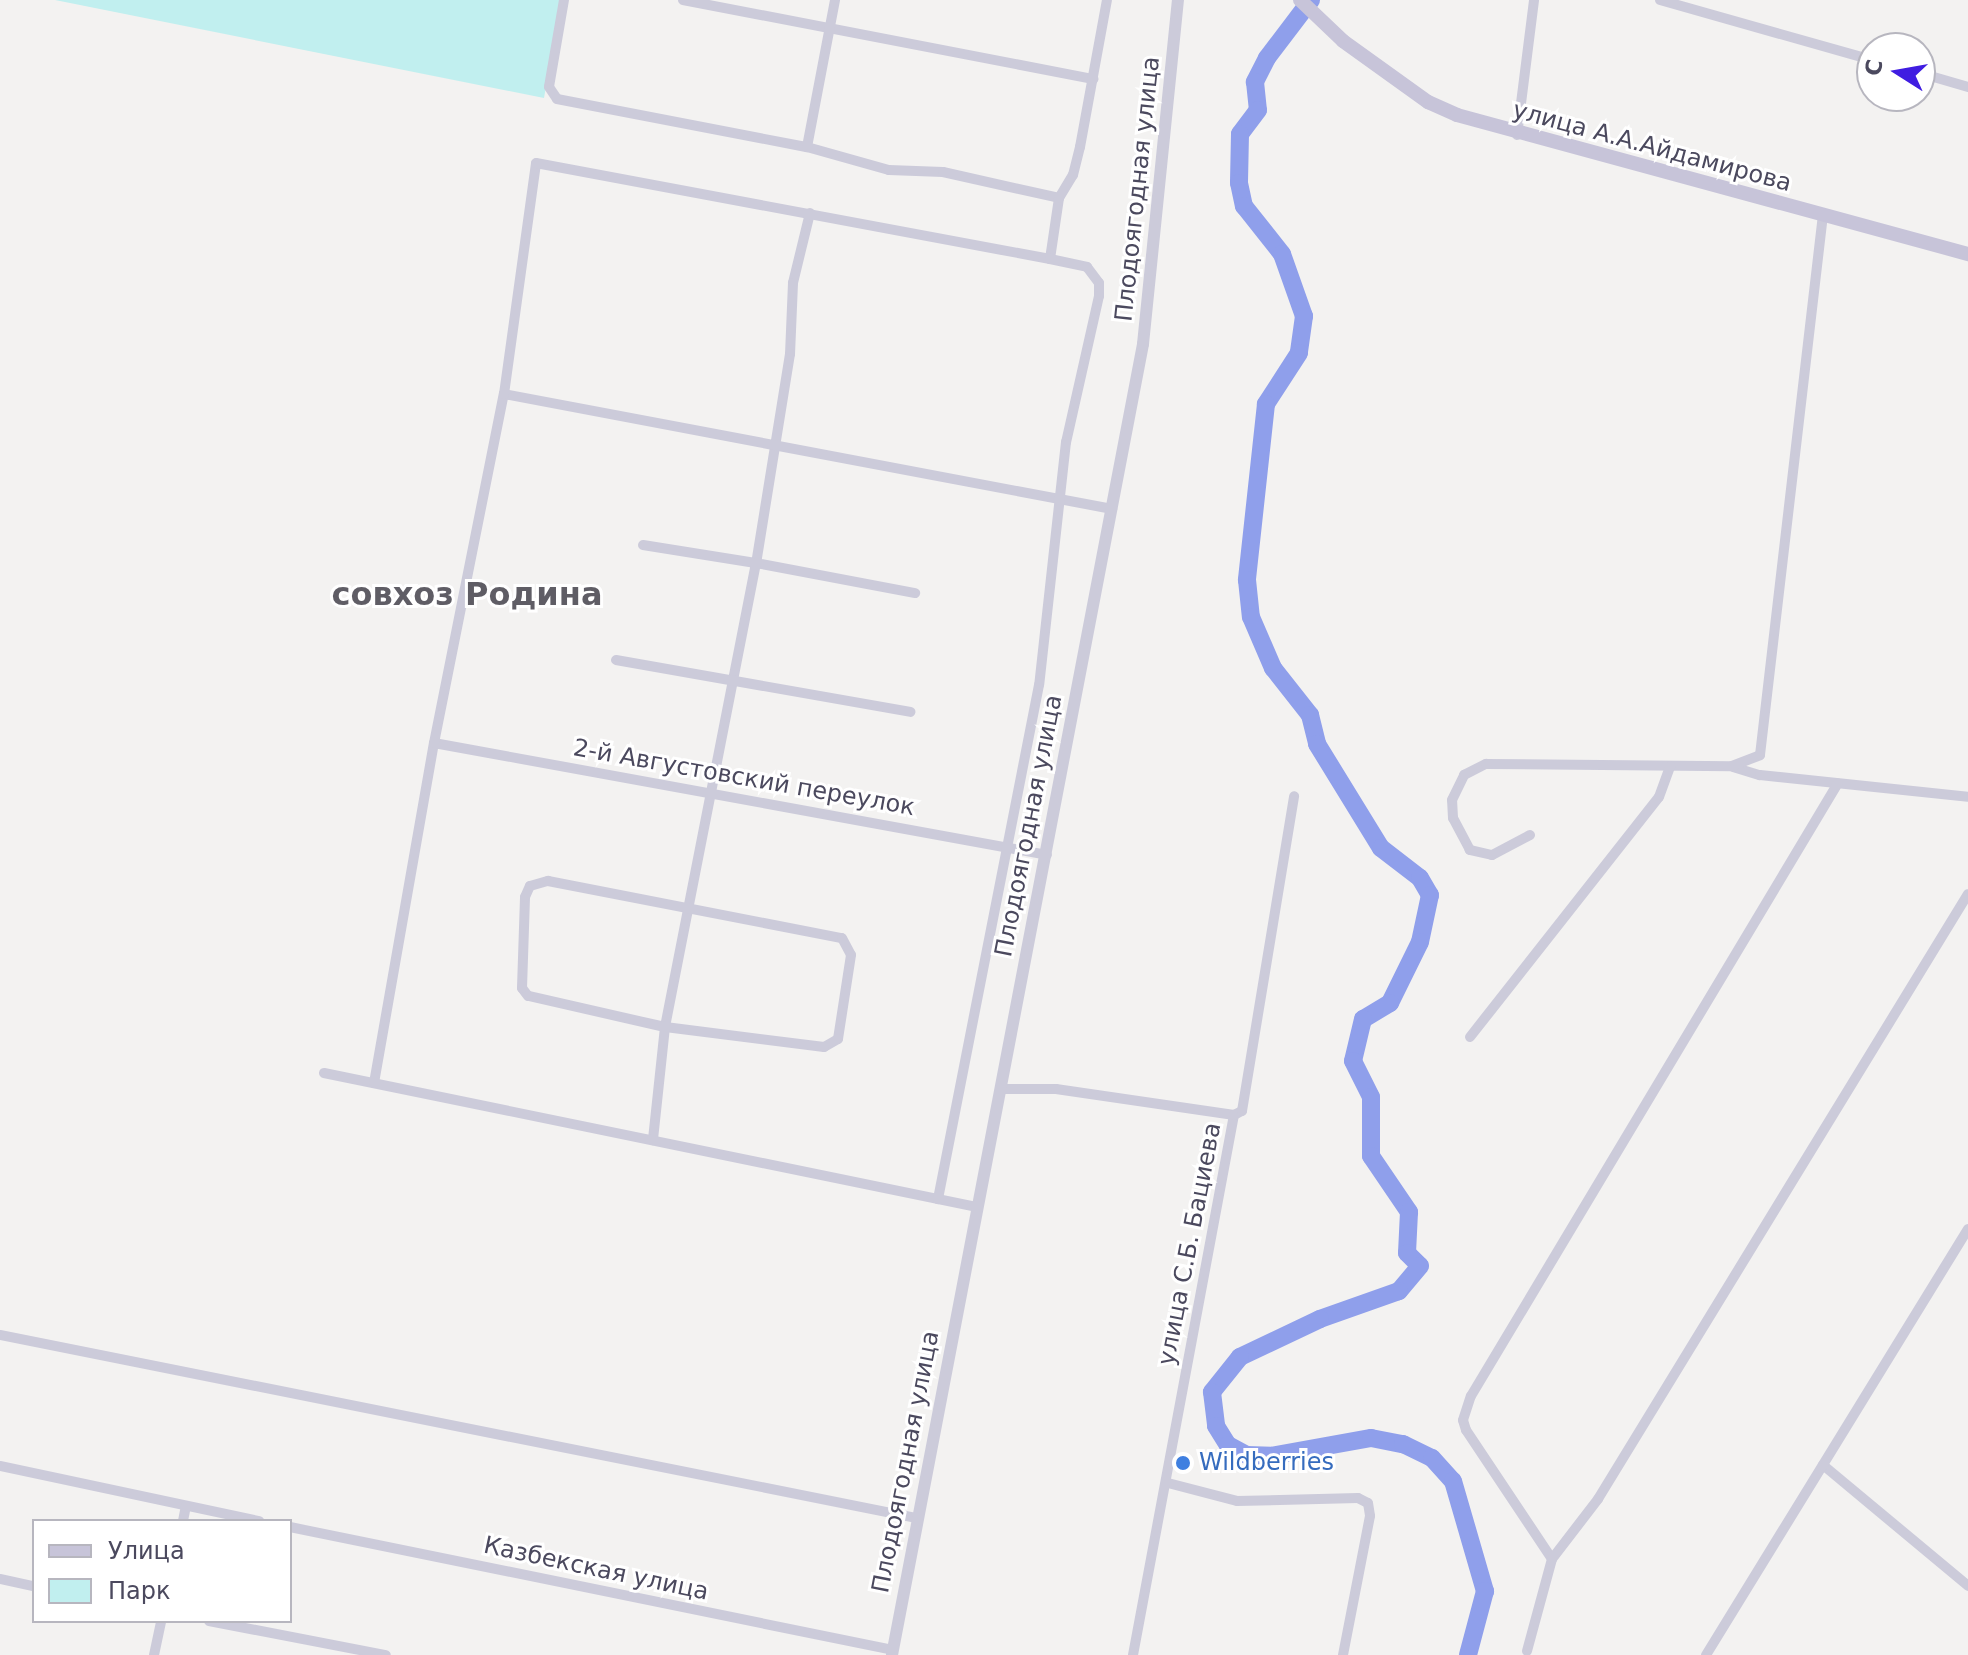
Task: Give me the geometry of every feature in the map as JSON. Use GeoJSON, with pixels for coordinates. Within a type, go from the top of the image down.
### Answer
{"type":"FeatureCollection","features":[{"type":"Feature","properties":{"kind":"main road","name":"улица А.А.Айдамирова"},"geometry":{"type":"LineString","coordinates":[[1300,0],[1343,41],[1428,102],[1517,135],[1968,254]]}},
{"type":"Feature","properties":{"kind":"street"},"geometry":{"type":"LineString","coordinates":[[564,0],[549,87],[557,99],[807,147],[889,170],[943,172],[1059,198]]}},
{"type":"Feature","properties":{"kind":"street"},"geometry":{"type":"LineString","coordinates":[[683,0],[1093,79]]}},
{"type":"Feature","properties":{"kind":"street"},"geometry":{"type":"LineString","coordinates":[[807,147],[835,0]]}},
{"type":"Feature","properties":{"kind":"street"},"geometry":{"type":"LineString","coordinates":[[1050,259],[1059,198],[1073,175],[1107,0]]}},
{"type":"Feature","properties":{"kind":"street","name":"Плодоягодная улица"},"geometry":{"type":"LineString","coordinates":[[893,1653],[1143,344],[1178,0]]}},
{"type":"Feature","properties":{"kind":"street"},"geometry":{"type":"LineString","coordinates":[[1517,135],[1534,0]]}},
{"type":"Feature","properties":{"kind":"street"},"geometry":{"type":"LineString","coordinates":[[1660,0],[1693,4],[1856,55]]}},
{"type":"Feature","properties":{"kind":"street"},"geometry":{"type":"LineString","coordinates":[[1936,78],[1968,87]]}},
{"type":"Feature","properties":{"kind":"street"},"geometry":{"type":"LineString","coordinates":[[374,1083],[434,743],[504,394],[536,163],[1050,259],[1087,267],[1099,283],[1059,498],[1039,685],[1005,845],[938,1199]]}},
{"type":"Feature","properties":{"kind":"street"},"geometry":{"type":"LineString","coordinates":[[653,1140],[665,1027],[756,563],[792,336],[793,283],[810,213]]}},
{"type":"Feature","properties":{"kind":"street"},"geometry":{"type":"LineString","coordinates":[[1732,766],[1751,762],[1765,743],[1823,215]]}},
{"type":"Feature","properties":{"kind":"street"},"geometry":{"type":"LineString","coordinates":[[504,394],[1112,509]]}},
{"type":"Feature","properties":{"kind":"street"},"geometry":{"type":"LineString","coordinates":[[643,545],[915,593]]}},
{"type":"Feature","properties":{"kind":"street"},"geometry":{"type":"LineString","coordinates":[[616,660],[910,712]]}},
{"type":"Feature","properties":{"kind":"street","name":"2-й Августовский переулок"},"geometry":{"type":"LineString","coordinates":[[434,743],[712,791],[1047,855]]}},
{"type":"Feature","properties":{"kind":"street"},"geometry":{"type":"LineString","coordinates":[[1530,835],[1492,855],[1470,850],[1453,818],[1452,800],[1464,775],[1486,764],[1732,766],[1838,783],[1968,797]]}},
{"type":"Feature","properties":{"kind":"street"},"geometry":{"type":"LineString","coordinates":[[1470,1037],[1659,797],[1670,766]]}},
{"type":"Feature","properties":{"kind":"street"},"geometry":{"type":"LineString","coordinates":[[1552,1559],[1466,1430],[1471,1396],[1838,783]]}},
{"type":"Feature","properties":{"kind":"street","name":"улица С.Б. Бациева"},"geometry":{"type":"LineString","coordinates":[[1133,1655],[1168,1483],[1234,1115],[1242,1111],[1294,796]]}},
{"type":"Feature","properties":{"kind":"street"},"geometry":{"type":"LineString","coordinates":[[548,881],[842,938],[851,955],[838,1039],[824,1047],[665,1027],[523,992],[525,897],[530,886],[548,881]]}},
{"type":"Feature","properties":{"kind":"street"},"geometry":{"type":"LineString","coordinates":[[1527,1651],[1552,1559],[1598,1499],[1968,894]]}},
{"type":"Feature","properties":{"kind":"street"},"geometry":{"type":"LineString","coordinates":[[324,1073],[977,1207]]}},
{"type":"Feature","properties":{"kind":"street"},"geometry":{"type":"LineString","coordinates":[[1000,1089],[1056,1089],[1234,1115]]}},
{"type":"Feature","properties":{"kind":"street"},"geometry":{"type":"LineString","coordinates":[[1706,1655],[1968,1229]]}},
{"type":"Feature","properties":{"kind":"street"},"geometry":{"type":"LineString","coordinates":[[0,1335],[917,1518]]}},
{"type":"Feature","properties":{"kind":"street"},"geometry":{"type":"LineString","coordinates":[[1823,1465],[1968,1586]]}},
{"type":"Feature","properties":{"kind":"street"},"geometry":{"type":"LineString","coordinates":[[0,1466],[249,1519]]}},
{"type":"Feature","properties":{"kind":"street"},"geometry":{"type":"LineString","coordinates":[[1168,1483],[1237,1501],[1330,1497],[1368,1503],[1370,1516],[1343,1655]]}},
{"type":"Feature","properties":{"kind":"street"},"geometry":{"type":"LineString","coordinates":[[183,1519],[186,1506]]}},
{"type":"Feature","properties":{"kind":"street","name":"Казбекская улица"},"geometry":{"type":"LineString","coordinates":[[292,1527],[893,1653]]}},
{"type":"Feature","properties":{"kind":"street"},"geometry":{"type":"LineString","coordinates":[[0,1579],[32,1586]]}},
{"type":"Feature","properties":{"kind":"street"},"geometry":{"type":"LineString","coordinates":[[154,1655],[161,1623]]}},
{"type":"Feature","properties":{"kind":"street"},"geometry":{"type":"LineString","coordinates":[[219,1623],[386,1655]]}},
{"type":"Feature","properties":{"kind":"green space"},"geometry":{"type":"Polygon","coordinates":[[[55,0],[561,0],[544,98],[55,0]]]}},
{"type":"Feature","properties":{"kind":"waterway"},"geometry":{"type":"LineString","coordinates":[[1311,0],[1267,58],[1255,82],[1258,110],[1240,134],[1239,183],[1244,206],[1282,254],[1304,316],[1299,353],[1266,404],[1247,580],[1251,617],[1273,668],[1310,715],[1317,744],[1381,848],[1420,878],[1430,895],[1420,942],[1390,1003],[1363,1019],[1353,1061],[1371,1097],[1371,1156],[1409,1212],[1407,1253],[1420,1266],[1399,1291],[1320,1319],[1240,1357],[1212,1392],[1216,1426],[1228,1445],[1247,1455],[1271,1456],[1371,1438],[1403,1444],[1432,1458],[1453,1481],[1485,1591],[1468,1655]]}},
{"type":"Feature","properties":{"kind":"place","name":"Wildberries"},"geometry":{"type":"Point","coordinates":[1183,1463]}},
{"type":"Feature","properties":{"kind":"district","name":"совхоз Родина"},"geometry":{"type":"Point","coordinates":[467,594]}}]}
